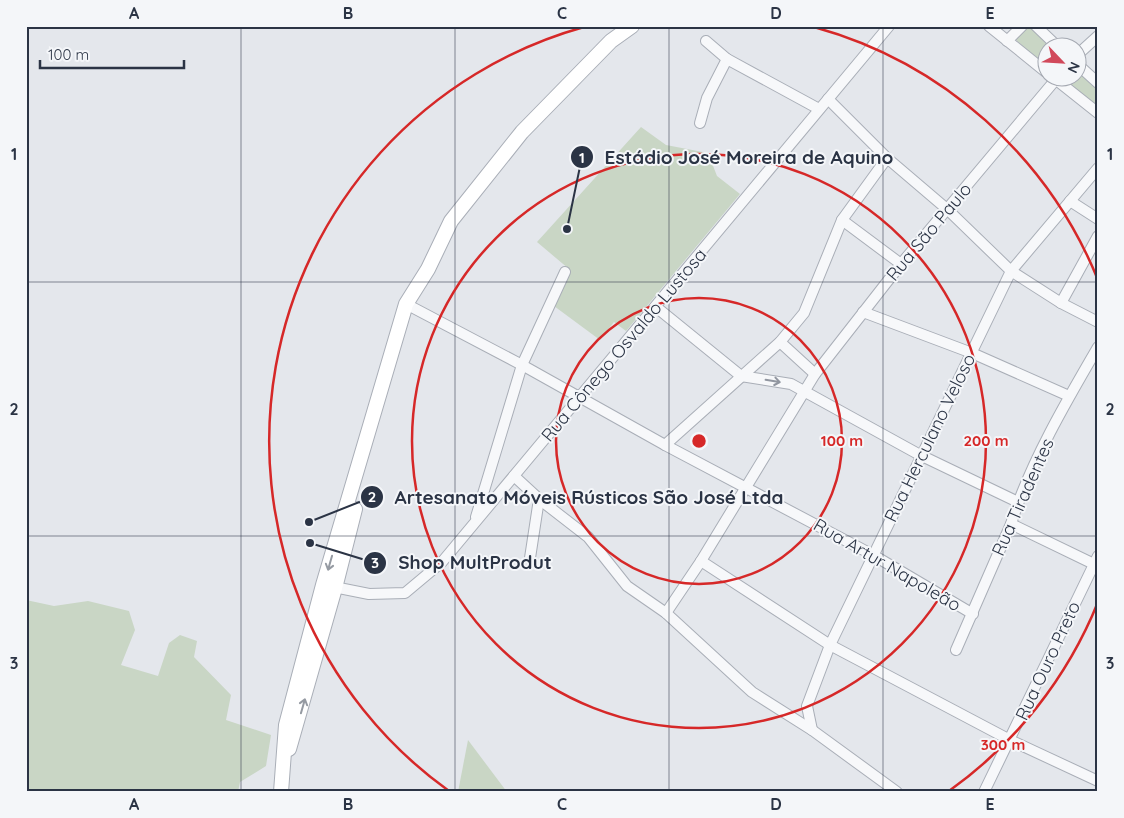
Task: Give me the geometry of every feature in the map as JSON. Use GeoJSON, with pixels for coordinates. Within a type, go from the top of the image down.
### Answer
{"type":"FeatureCollection","features":[{"type":"Feature","properties":{"kind":"main road"},"geometry":{"type":"LineString","coordinates":[[281,792],[286,726],[329,586],[409,306],[451,221],[522,132],[611,41],[632,26]]}},
{"type":"Feature","properties":{"kind":"street","name":"Rua Cônego Osvaldo Lustosa"},"geometry":{"type":"LineString","coordinates":[[329,586],[368,594],[405,593],[442,562],[475,520],[580,398],[889,26]]}},
{"type":"Feature","properties":{"kind":"street"},"geometry":{"type":"LineString","coordinates":[[989,26],[1036,64]]}},
{"type":"Feature","properties":{"kind":"street"},"geometry":{"type":"LineString","coordinates":[[1007,42],[1022,26]]}},
{"type":"Feature","properties":{"kind":"street"},"geometry":{"type":"LineString","coordinates":[[1036,26],[1049,38]]}},
{"type":"Feature","properties":{"kind":"street"},"geometry":{"type":"LineString","coordinates":[[1086,47],[1098,36]]}},
{"type":"Feature","properties":{"kind":"street"},"geometry":{"type":"LineString","coordinates":[[706,41],[727,59],[819,109]]}},
{"type":"Feature","properties":{"kind":"street"},"geometry":{"type":"LineString","coordinates":[[700,123],[707,98],[727,59]]}},
{"type":"Feature","properties":{"kind":"street"},"geometry":{"type":"LineString","coordinates":[[1086,72],[1098,83]]}},
{"type":"Feature","properties":{"kind":"street","name":"Rua São Paulo"},"geometry":{"type":"LineString","coordinates":[[666,613],[701,560],[815,374],[901,264],[948,210],[1048,88]]}},
{"type":"Feature","properties":{"kind":"street"},"geometry":{"type":"LineString","coordinates":[[1068,88],[1098,114]]}},
{"type":"Feature","properties":{"kind":"street"},"geometry":{"type":"LineString","coordinates":[[828,99],[887,158],[948,210],[1011,271],[1061,303],[1098,322]]}},
{"type":"Feature","properties":{"kind":"street"},"geometry":{"type":"LineString","coordinates":[[664,445],[780,342],[804,313],[842,220],[887,158]]}},
{"type":"Feature","properties":{"kind":"street","name":"Rua Herculano Veloso"},"geometry":{"type":"LineString","coordinates":[[812,730],[807,706],[830,645],[920,455],[1011,271],[1098,168]]}},
{"type":"Feature","properties":{"kind":"street"},"geometry":{"type":"LineString","coordinates":[[1070,201],[1098,219]]}},
{"type":"Feature","properties":{"kind":"street"},"geometry":{"type":"LineString","coordinates":[[842,220],[901,264]]}},
{"type":"Feature","properties":{"kind":"street"},"geometry":{"type":"LineString","coordinates":[[1061,303],[1098,236]]}},
{"type":"Feature","properties":{"kind":"street"},"geometry":{"type":"LineString","coordinates":[[475,520],[522,365],[565,272]]}},
{"type":"Feature","properties":{"kind":"street","name":"Rua Artur Napoleão"},"geometry":{"type":"LineString","coordinates":[[409,306],[522,365],[664,445],[873,555],[973,614]]}},
{"type":"Feature","properties":{"kind":"street"},"geometry":{"type":"LineString","coordinates":[[656,307],[741,376],[791,384],[920,455],[1018,502]]}},
{"type":"Feature","properties":{"kind":"street"},"geometry":{"type":"LineString","coordinates":[[863,312],[972,353],[1069,396]]}},
{"type":"Feature","properties":{"kind":"street"},"geometry":{"type":"LineString","coordinates":[[780,342],[815,374]]}},
{"type":"Feature","properties":{"kind":"street","name":"Rua Tiradentes"},"geometry":{"type":"LineString","coordinates":[[956,650],[1011,524],[1018,502],[1069,396],[1098,347]]}},
{"type":"Feature","properties":{"kind":"street"},"geometry":{"type":"LineString","coordinates":[[514,476],[538,499],[588,537],[627,586],[666,613],[752,692],[812,730],[897,792]]}},
{"type":"Feature","properties":{"kind":"street"},"geometry":{"type":"LineString","coordinates":[[530,558],[538,499]]}},
{"type":"Feature","properties":{"kind":"street"},"geometry":{"type":"LineString","coordinates":[[1011,524],[1096,562]]}},
{"type":"Feature","properties":{"kind":"street"},"geometry":{"type":"LineString","coordinates":[[701,560],[830,645],[1010,740],[1098,781]]}},
{"type":"Feature","properties":{"kind":"street","name":"Rua Ouro Preto"},"geometry":{"type":"LineString","coordinates":[[984,792],[1096,562]]}},
{"type":"Feature","properties":{"kind":"street"},"geometry":{"type":"LineString","coordinates":[[1096,792],[1098,787]]}},
{"type":"Feature","properties":{"kind":"green space"},"geometry":{"type":"Polygon","coordinates":[[[1028,26],[1042,38],[1036,38],[1036,58],[1015,39],[1028,26]]]}},
{"type":"Feature","properties":{"kind":"green space"},"geometry":{"type":"Polygon","coordinates":[[[1086,77],[1098,87],[1098,109],[1073,88],[1086,88],[1086,77]]]}},
{"type":"Feature","properties":{"kind":"green space"},"geometry":{"type":"Polygon","coordinates":[[[641,127],[666,145],[708,153],[717,176],[740,194],[626,331],[614,322],[600,340],[554,306],[569,269],[537,242],[641,127]]]}},
{"type":"Feature","properties":{"kind":"green space"},"geometry":{"type":"Polygon","coordinates":[[[26,600],[54,606],[88,601],[129,611],[135,630],[121,665],[158,676],[169,643],[180,635],[197,641],[194,657],[231,695],[226,720],[271,735],[266,766],[240,782],[238,792],[26,792],[26,600]]]}},
{"type":"Feature","properties":{"kind":"green space"},"geometry":{"type":"Polygon","coordinates":[[[468,740],[507,792],[458,792],[468,740]]]}},
{"type":"Feature","properties":{"kind":"place","name":"Estádio José Moreira de Aquino"},"geometry":{"type":"Point","coordinates":[567,229]}},
{"type":"Feature","properties":{"kind":"place","name":"Artesanato Móveis Rústicos São José Ltda"},"geometry":{"type":"Point","coordinates":[309,522]}},
{"type":"Feature","properties":{"kind":"place","name":"Shop MultProdut"},"geometry":{"type":"Point","coordinates":[310,543]}}]}
